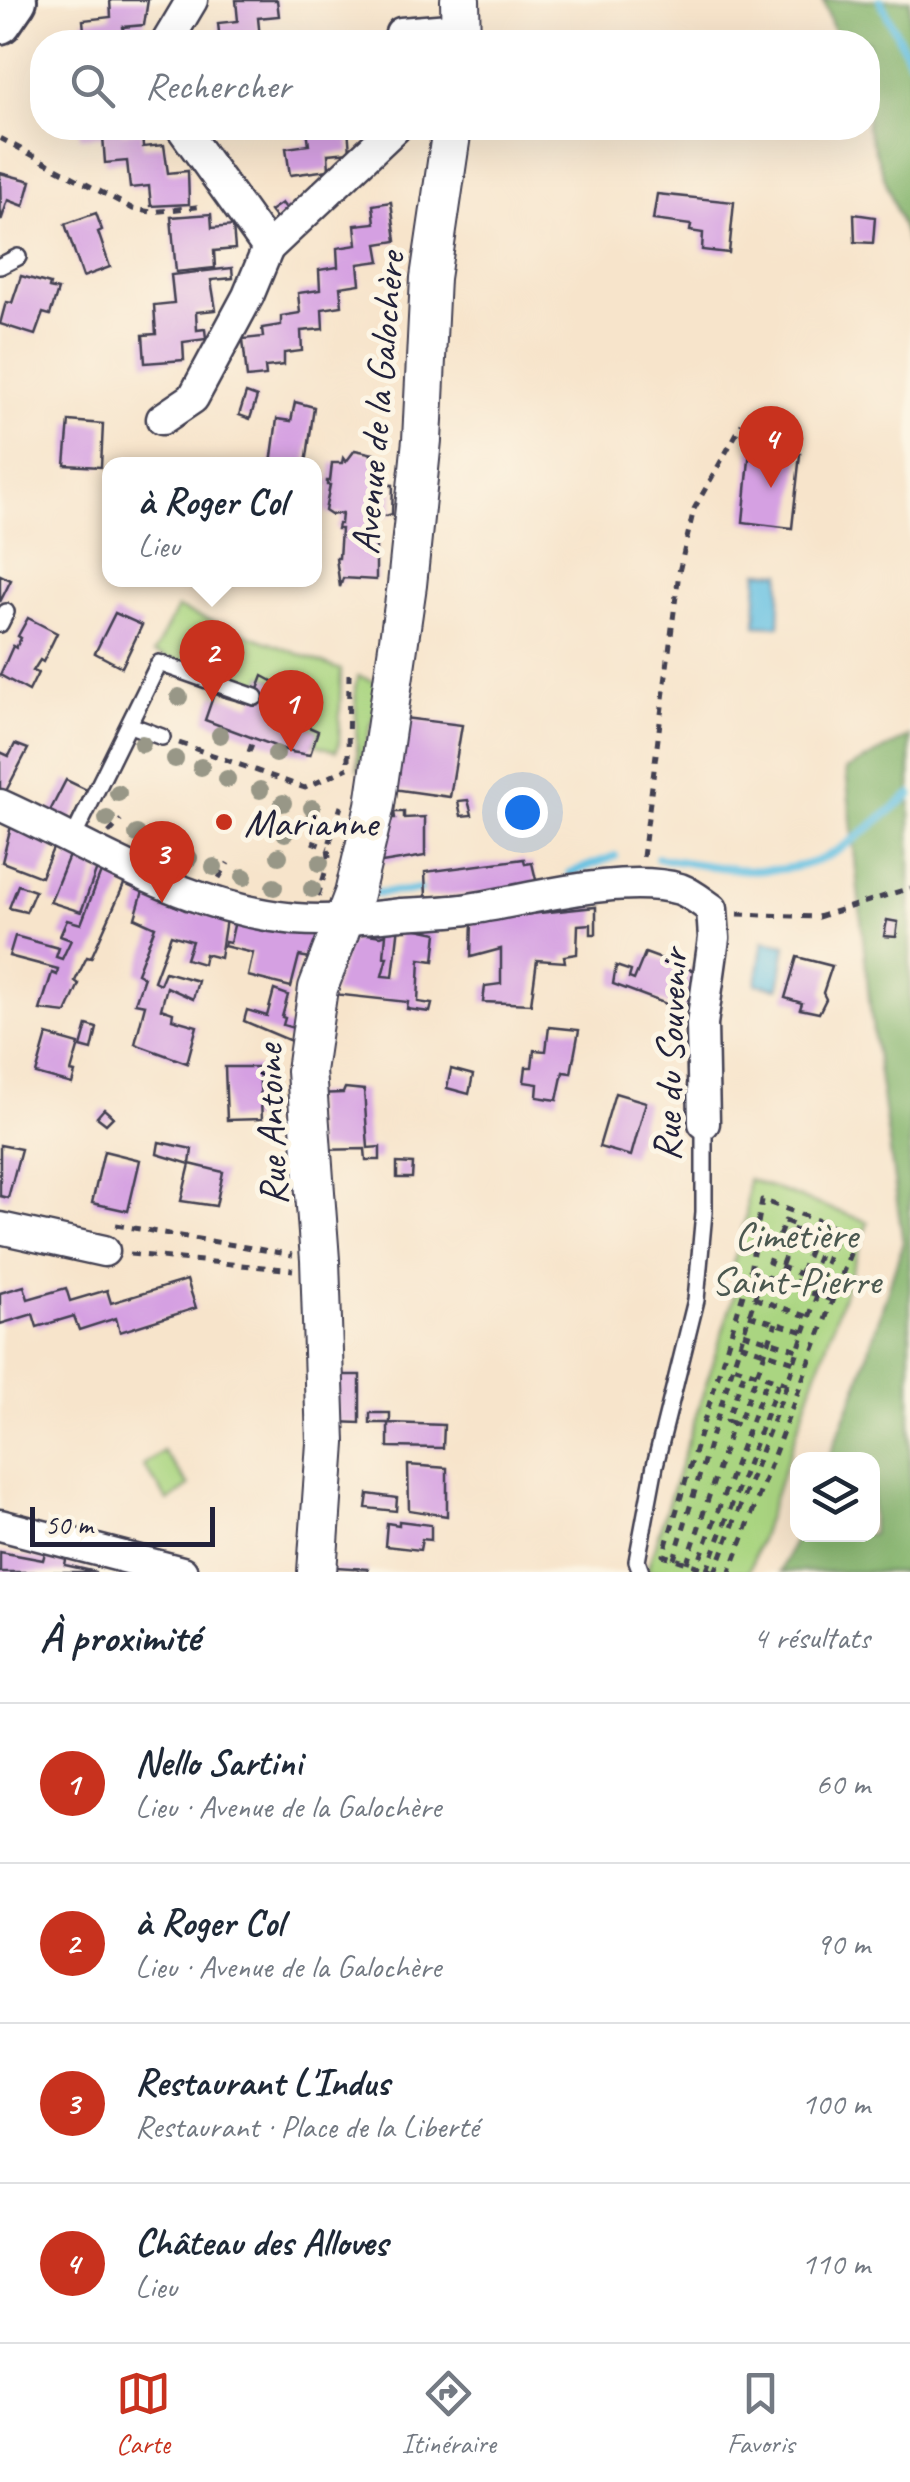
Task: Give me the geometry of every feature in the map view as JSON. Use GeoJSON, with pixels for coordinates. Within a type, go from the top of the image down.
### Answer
{"type":"FeatureCollection","features":[{"type":"Feature","properties":{"kind":"main road"},"geometry":{"type":"LineString","coordinates":[[0,22],[15,0]]}},
{"type":"Feature","properties":{"kind":"street"},"geometry":{"type":"LineString","coordinates":[[174,30],[192,0]]}},
{"type":"Feature","properties":{"kind":"street"},"geometry":{"type":"LineString","coordinates":[[421,30],[461,24]]}},
{"type":"Feature","properties":{"kind":"street"},"geometry":{"type":"LineString","coordinates":[[191,140],[268,248]]}},
{"type":"Feature","properties":{"kind":"street"},"geometry":{"type":"LineString","coordinates":[[162,419],[193,398],[248,296],[268,248],[382,140]]}},
{"type":"Feature","properties":{"kind":"street","name":"Avenue de la Galochère"},"geometry":{"type":"LineString","coordinates":[[344,920],[366,852],[375,806],[406,586],[422,440],[430,278],[450,140]]}},
{"type":"Feature","properties":{"kind":"street","name":"Rue du Souvenir"},"geometry":{"type":"LineString","coordinates":[[0,804],[158,884],[204,902],[292,919],[344,920],[466,910],[560,892],[639,885],[684,890],[712,909],[714,938],[702,1024],[704,1124]]}},
{"type":"Feature","properties":{"kind":"street","name":"Rue Antoine"},"geometry":{"type":"LineString","coordinates":[[317,1572],[326,1443],[320,1266],[306,1071],[318,988],[344,920]]}},
{"type":"Feature","properties":{"kind":"street"},"geometry":{"type":"LineString","coordinates":[[0,1228],[105,1237]]}},
{"type":"Feature","properties":{"kind":"street"},"geometry":{"type":"LineString","coordinates":[[0,1525],[108,1563],[182,1572]]}},
{"type":"Feature","properties":{"kind":"lane"},"geometry":{"type":"LineString","coordinates":[[0,266],[18,257]]}},
{"type":"Feature","properties":{"kind":"lane"},"geometry":{"type":"LineString","coordinates":[[68,836],[130,725],[159,663],[255,698]]}},
{"type":"Feature","properties":{"kind":"lane"},"geometry":{"type":"LineString","coordinates":[[130,725],[162,736]]}},
{"type":"Feature","properties":{"kind":"lane","name":"Rue du Souvenir"},"geometry":{"type":"LineString","coordinates":[[640,1572],[637,1561],[655,1464],[696,1300],[704,1212],[704,1124]]}},
{"type":"Feature","properties":{"kind":"path"},"geometry":{"type":"LineString","coordinates":[[0,138],[133,209],[152,212],[238,202]]}},
{"type":"Feature","properties":{"kind":"path"},"geometry":{"type":"LineString","coordinates":[[639,885],[679,572],[694,509],[742,424]]}},
{"type":"Feature","properties":{"kind":"path"},"geometry":{"type":"LineString","coordinates":[[348,781],[349,674]]}},
{"type":"Feature","properties":{"kind":"path"},"geometry":{"type":"LineString","coordinates":[[162,736],[306,788],[348,768]]}},
{"type":"Feature","properties":{"kind":"path"},"geometry":{"type":"LineString","coordinates":[[248,752],[254,738]]}},
{"type":"Feature","properties":{"kind":"path"},"geometry":{"type":"LineString","coordinates":[[312,842],[328,848]]}},
{"type":"Feature","properties":{"kind":"path"},"geometry":{"type":"LineString","coordinates":[[712,909],[818,918],[910,888]]}},
{"type":"Feature","properties":{"kind":"path"},"geometry":{"type":"LineString","coordinates":[[730,1572],[857,1236],[839,1228],[762,1200],[750,1270],[663,1555],[696,1569],[712,1571],[794,1362],[839,1228]]}},
{"type":"Feature","properties":{"kind":"path"},"geometry":{"type":"LineString","coordinates":[[795,1288],[816,1234],[785,1222],[769,1262],[800,1274]]}},
{"type":"Feature","properties":{"kind":"path"},"geometry":{"type":"LineString","coordinates":[[776,1280],[796,1226]]}},
{"type":"Feature","properties":{"kind":"path"},"geometry":{"type":"LineString","coordinates":[[105,1237],[320,1266]]}},
{"type":"Feature","properties":{"kind":"path","name":"Rue Antoine"},"geometry":{"type":"LineString","coordinates":[[105,1237],[320,1266]]}},
{"type":"Feature","properties":{"kind":"path"},"geometry":{"type":"LineString","coordinates":[[750,1270],[832,1300]]}},
{"type":"Feature","properties":{"kind":"path"},"geometry":{"type":"LineString","coordinates":[[674,1559],[762,1275]]}},
{"type":"Feature","properties":{"kind":"path"},"geometry":{"type":"LineString","coordinates":[[754,1298],[809,1317]]}},
{"type":"Feature","properties":{"kind":"path"},"geometry":{"type":"LineString","coordinates":[[749,1314],[804,1332]]}},
{"type":"Feature","properties":{"kind":"path"},"geometry":{"type":"LineString","coordinates":[[745,1370],[727,1421],[738,1424],[776,1323]]}},
{"type":"Feature","properties":{"kind":"path"},"geometry":{"type":"LineString","coordinates":[[744,1333],[798,1350]]}},
{"type":"Feature","properties":{"kind":"path"},"geometry":{"type":"LineString","coordinates":[[740,1344],[794,1362]]}},
{"type":"Feature","properties":{"kind":"path"},"geometry":{"type":"LineString","coordinates":[[733,1366],[783,1382]]}},
{"type":"Feature","properties":{"kind":"path"},"geometry":{"type":"LineString","coordinates":[[696,1569],[768,1377]]}},
{"type":"Feature","properties":{"kind":"path"},"geometry":{"type":"LineString","coordinates":[[688,1564],[733,1423]]}},
{"type":"Feature","properties":{"kind":"green space"},"geometry":{"type":"Polygon","coordinates":[[[823,0],[910,0],[910,250],[871,140],[880,140],[880,30],[834,30],[823,0]]]}},
{"type":"Feature","properties":{"kind":"green space"},"geometry":{"type":"Polygon","coordinates":[[[177,608],[341,670],[336,751],[314,744],[318,731],[281,715],[289,690],[275,685],[276,681],[263,676],[257,690],[154,653],[177,608]]]}},
{"type":"Feature","properties":{"kind":"green space"},"geometry":{"type":"Polygon","coordinates":[[[358,676],[383,684],[358,772],[355,687],[358,676]]]}},
{"type":"Feature","properties":{"kind":"green space"},"geometry":{"type":"Polygon","coordinates":[[[910,736],[910,1572],[781,1572],[793,1542],[880,1542],[880,1452],[831,1452],[856,1390],[903,1243],[871,1017],[846,770],[910,736]]]}},
{"type":"Feature","properties":{"kind":"green space","name":"Cimetière Saint-Pierre"},"geometry":{"type":"Polygon","coordinates":[[[748,1179],[868,1222],[749,1572],[653,1572],[647,1570],[739,1280],[730,1275],[746,1217],[748,1179]]]}},
{"type":"Feature","properties":{"kind":"green space"},"geometry":{"type":"Polygon","coordinates":[[[163,1451],[189,1486],[168,1501],[143,1465],[163,1451]]]}},
{"type":"Feature","properties":{"kind":"water"},"geometry":{"type":"Polygon","coordinates":[[[758,572],[781,573],[779,626],[756,625],[758,572]]]}},
{"type":"Feature","properties":{"kind":"water"},"geometry":{"type":"Polygon","coordinates":[[[763,941],[786,945],[779,988],[756,984],[763,941]]]}},
{"type":"Feature","properties":{"kind":"building"},"geometry":{"type":"Polygon","coordinates":[[[110,0],[148,0],[144,25],[123,30],[84,30],[83,20],[111,17],[110,0]]]}},
{"type":"Feature","properties":{"kind":"building"},"geometry":{"type":"Polygon","coordinates":[[[236,0],[277,0],[279,16],[258,18],[259,30],[219,30],[218,23],[238,21],[236,0]]]}},
{"type":"Feature","properties":{"kind":"building"},"geometry":{"type":"Polygon","coordinates":[[[103,140],[143,140],[143,147],[164,145],[168,173],[188,171],[189,204],[151,206],[149,186],[130,188],[127,161],[105,163],[103,140]]]}},
{"type":"Feature","properties":{"kind":"building"},"geometry":{"type":"Polygon","coordinates":[[[308,140],[349,140],[350,152],[328,154],[329,170],[290,175],[286,148],[309,145],[308,140]]]}},
{"type":"Feature","properties":{"kind":"building"},"geometry":{"type":"Polygon","coordinates":[[[0,173],[31,181],[24,206],[8,200],[1,221],[0,173]]]}},
{"type":"Feature","properties":{"kind":"building"},"geometry":{"type":"Polygon","coordinates":[[[657,194],[734,202],[729,253],[702,250],[703,233],[690,231],[691,225],[653,220],[657,194]]]}},
{"type":"Feature","properties":{"kind":"building"},"geometry":{"type":"Polygon","coordinates":[[[391,202],[396,241],[377,244],[380,261],[358,264],[360,284],[340,287],[342,306],[322,309],[323,329],[301,331],[302,351],[284,353],[284,365],[265,367],[266,376],[247,378],[243,339],[263,337],[262,328],[281,325],[281,316],[300,313],[298,293],[320,290],[319,270],[338,267],[337,248],[357,245],[355,225],[375,223],[373,205],[391,202]]]}},
{"type":"Feature","properties":{"kind":"building"},"geometry":{"type":"Polygon","coordinates":[[[282,203],[289,212],[277,220],[270,211],[282,203]]]}},
{"type":"Feature","properties":{"kind":"building"},"geometry":{"type":"Polygon","coordinates":[[[96,213],[110,267],[83,277],[65,224],[96,213]]]}},
{"type":"Feature","properties":{"kind":"building"},"geometry":{"type":"Polygon","coordinates":[[[211,214],[212,228],[233,226],[235,249],[214,251],[215,268],[176,272],[171,217],[211,214]]]}},
{"type":"Feature","properties":{"kind":"building"},"geometry":{"type":"Polygon","coordinates":[[[854,214],[875,217],[873,243],[855,242],[854,214]]]}},
{"type":"Feature","properties":{"kind":"building"},"geometry":{"type":"Polygon","coordinates":[[[232,268],[233,278],[211,280],[216,310],[196,312],[197,330],[205,329],[206,339],[183,342],[184,360],[145,363],[143,335],[156,334],[154,305],[174,303],[171,275],[232,268]]]}},
{"type":"Feature","properties":{"kind":"building"},"geometry":{"type":"Polygon","coordinates":[[[21,276],[58,290],[50,315],[43,313],[35,335],[0,324],[6,302],[12,303],[21,276]]]}},
{"type":"Feature","properties":{"kind":"building"},"geometry":{"type":"Polygon","coordinates":[[[246,393],[257,397],[250,419],[239,415],[246,393]]]}},
{"type":"Feature","properties":{"kind":"building"},"geometry":{"type":"Polygon","coordinates":[[[295,402],[314,407],[307,457],[272,457],[277,419],[291,421],[295,402]]]}},
{"type":"Feature","properties":{"kind":"building"},"geometry":{"type":"Polygon","coordinates":[[[69,421],[103,424],[101,467],[65,465],[69,421]]]}},
{"type":"Feature","properties":{"kind":"building"},"geometry":{"type":"Polygon","coordinates":[[[750,449],[800,454],[792,528],[743,522],[750,449]]]}},
{"type":"Feature","properties":{"kind":"building"},"geometry":{"type":"Polygon","coordinates":[[[355,450],[374,454],[371,455],[378,465],[376,484],[393,485],[392,514],[376,513],[376,580],[343,578],[340,587],[336,558],[342,513],[331,515],[325,511],[330,485],[327,481],[332,463],[342,463],[343,458],[346,462],[355,450]]]}},
{"type":"Feature","properties":{"kind":"building"},"geometry":{"type":"Polygon","coordinates":[[[0,575],[11,580],[0,602],[0,575]]]}},
{"type":"Feature","properties":{"kind":"building"},"geometry":{"type":"Polygon","coordinates":[[[115,613],[142,625],[122,667],[95,653],[115,613]]]}},
{"type":"Feature","properties":{"kind":"building"},"geometry":{"type":"Polygon","coordinates":[[[28,618],[57,633],[43,662],[40,660],[33,671],[38,673],[29,691],[0,675],[28,618]]]}},
{"type":"Feature","properties":{"kind":"building"},"geometry":{"type":"Polygon","coordinates":[[[263,676],[289,690],[281,715],[318,731],[310,755],[291,752],[205,720],[214,694],[252,705],[263,676]]]}},
{"type":"Feature","properties":{"kind":"building"},"geometry":{"type":"Polygon","coordinates":[[[404,718],[462,725],[450,797],[393,789],[404,718]]]}},
{"type":"Feature","properties":{"kind":"building"},"geometry":{"type":"Polygon","coordinates":[[[15,744],[28,749],[6,791],[0,789],[0,752],[9,756],[15,744]]]}},
{"type":"Feature","properties":{"kind":"building"},"geometry":{"type":"Polygon","coordinates":[[[66,780],[87,790],[70,824],[49,813],[66,780]]]}},
{"type":"Feature","properties":{"kind":"building"},"geometry":{"type":"Polygon","coordinates":[[[468,800],[472,815],[461,816],[458,801],[468,800]]]}},
{"type":"Feature","properties":{"kind":"building"},"geometry":{"type":"Polygon","coordinates":[[[394,812],[404,812],[404,818],[425,817],[425,856],[382,863],[386,818],[395,818],[394,812]]]}},
{"type":"Feature","properties":{"kind":"building"},"geometry":{"type":"Polygon","coordinates":[[[11,826],[54,846],[41,877],[2,862],[11,826]]]}},
{"type":"Feature","properties":{"kind":"building"},"geometry":{"type":"Polygon","coordinates":[[[70,853],[98,866],[81,912],[50,902],[70,853]]]}},
{"type":"Feature","properties":{"kind":"building"},"geometry":{"type":"Polygon","coordinates":[[[524,859],[525,864],[532,863],[537,884],[426,897],[425,872],[524,859]]]}},
{"type":"Feature","properties":{"kind":"building"},"geometry":{"type":"Polygon","coordinates":[[[101,872],[125,882],[91,958],[87,957],[75,981],[79,984],[66,1013],[40,1010],[52,973],[57,975],[58,969],[9,956],[15,936],[59,948],[56,957],[62,959],[71,940],[60,936],[67,920],[81,924],[101,872]]]}},
{"type":"Feature","properties":{"kind":"building"},"geometry":{"type":"Polygon","coordinates":[[[18,885],[35,891],[26,912],[9,908],[18,885]]]}},
{"type":"Feature","properties":{"kind":"building"},"geometry":{"type":"Polygon","coordinates":[[[143,891],[185,910],[226,919],[220,958],[205,954],[203,964],[186,959],[192,941],[171,935],[154,981],[160,984],[165,972],[198,981],[193,999],[167,987],[161,1009],[173,1013],[172,1019],[197,1026],[187,1063],[135,1044],[145,1005],[135,1003],[144,977],[137,973],[155,927],[135,918],[143,891]]]}},
{"type":"Feature","properties":{"kind":"building"},"geometry":{"type":"Polygon","coordinates":[[[596,907],[596,934],[591,934],[591,924],[578,925],[577,954],[564,956],[565,962],[537,960],[531,1004],[483,1002],[485,986],[501,984],[501,949],[471,957],[472,920],[596,907]]]}},
{"type":"Feature","properties":{"kind":"building"},"geometry":{"type":"Polygon","coordinates":[[[887,920],[898,922],[896,937],[884,936],[887,920]]]}},
{"type":"Feature","properties":{"kind":"building"},"geometry":{"type":"Polygon","coordinates":[[[235,921],[321,936],[316,959],[299,956],[291,987],[248,976],[253,953],[224,946],[225,942],[230,943],[235,921]]]}},
{"type":"Feature","properties":{"kind":"building"},"geometry":{"type":"Polygon","coordinates":[[[399,925],[437,933],[434,961],[420,959],[418,1002],[432,1004],[430,1012],[407,1009],[408,1002],[333,994],[348,945],[361,933],[386,934],[387,957],[382,976],[393,977],[399,925]]]}},
{"type":"Feature","properties":{"kind":"building"},"geometry":{"type":"Polygon","coordinates":[[[645,953],[697,972],[685,1011],[613,984],[616,966],[631,971],[629,978],[634,980],[645,953]]]}},
{"type":"Feature","properties":{"kind":"building"},"geometry":{"type":"Polygon","coordinates":[[[797,957],[832,966],[823,993],[826,999],[819,1013],[800,1009],[802,1003],[785,998],[797,957]]]}},
{"type":"Feature","properties":{"kind":"building"},"geometry":{"type":"Polygon","coordinates":[[[274,990],[288,995],[283,1025],[297,1029],[298,1044],[244,1021],[247,1010],[267,1016],[274,990]]]}},
{"type":"Feature","properties":{"kind":"building"},"geometry":{"type":"Polygon","coordinates":[[[87,1025],[97,1028],[92,1050],[81,1047],[87,1025]]]}},
{"type":"Feature","properties":{"kind":"building"},"geometry":{"type":"Polygon","coordinates":[[[549,1027],[579,1030],[571,1073],[563,1072],[557,1100],[537,1097],[538,1084],[524,1082],[526,1067],[532,1067],[534,1050],[546,1051],[549,1027]]]}},
{"type":"Feature","properties":{"kind":"building"},"geometry":{"type":"Polygon","coordinates":[[[47,1035],[79,1044],[71,1072],[75,1073],[72,1084],[36,1074],[47,1035]]]}},
{"type":"Feature","properties":{"kind":"building"},"geometry":{"type":"Polygon","coordinates":[[[225,1067],[259,1067],[262,1119],[227,1120],[225,1067]]]}},
{"type":"Feature","properties":{"kind":"building"},"geometry":{"type":"Polygon","coordinates":[[[451,1069],[473,1075],[469,1094],[447,1088],[451,1069]]]}},
{"type":"Feature","properties":{"kind":"building"},"geometry":{"type":"Polygon","coordinates":[[[345,1088],[364,1090],[368,1148],[380,1147],[380,1160],[366,1160],[365,1149],[317,1150],[313,1094],[343,1093],[345,1088]]]}},
{"type":"Feature","properties":{"kind":"building"},"geometry":{"type":"Polygon","coordinates":[[[615,1093],[646,1102],[631,1156],[599,1147],[615,1093]]]}},
{"type":"Feature","properties":{"kind":"building"},"geometry":{"type":"Polygon","coordinates":[[[104,1109],[113,1117],[106,1124],[97,1117],[104,1109]]]}},
{"type":"Feature","properties":{"kind":"building"},"geometry":{"type":"Polygon","coordinates":[[[159,1142],[192,1149],[190,1164],[157,1154],[159,1142]]]}},
{"type":"Feature","properties":{"kind":"building"},"geometry":{"type":"Polygon","coordinates":[[[0,1145],[21,1149],[8,1198],[0,1196],[0,1145]]]}},
{"type":"Feature","properties":{"kind":"building"},"geometry":{"type":"Polygon","coordinates":[[[104,1151],[140,1160],[128,1211],[92,1203],[104,1151]]]}},
{"type":"Feature","properties":{"kind":"building"},"geometry":{"type":"Polygon","coordinates":[[[397,1163],[413,1164],[412,1178],[397,1178],[397,1163]]]}},
{"type":"Feature","properties":{"kind":"building"},"geometry":{"type":"Polygon","coordinates":[[[190,1164],[223,1172],[216,1206],[181,1201],[190,1164]]]}},
{"type":"Feature","properties":{"kind":"building"},"geometry":{"type":"Polygon","coordinates":[[[187,1280],[196,1308],[120,1332],[116,1318],[79,1330],[74,1316],[37,1327],[33,1314],[0,1324],[0,1293],[24,1286],[28,1299],[66,1288],[70,1301],[107,1290],[111,1303],[187,1280]]]}},
{"type":"Feature","properties":{"kind":"building"},"geometry":{"type":"Polygon","coordinates":[[[335,1375],[360,1375],[360,1423],[336,1422],[335,1375]]]}},
{"type":"Feature","properties":{"kind":"building"},"geometry":{"type":"Polygon","coordinates":[[[370,1413],[390,1413],[390,1423],[444,1425],[443,1448],[388,1447],[388,1423],[370,1423],[370,1413]]]}},
{"type":"Feature","properties":{"kind":"building"},"geometry":{"type":"Polygon","coordinates":[[[408,1465],[447,1468],[447,1516],[409,1510],[408,1465]]]}},
{"type":"Feature","properties":{"kind":"building"},"geometry":{"type":"Polygon","coordinates":[[[368,1494],[397,1498],[396,1511],[366,1508],[368,1494]]]}},
{"type":"Feature","properties":{"kind":"building"},"geometry":{"type":"Polygon","coordinates":[[[399,1521],[431,1525],[431,1540],[422,1539],[420,1550],[385,1546],[387,1523],[399,1525],[399,1521]]]}},
{"type":"Feature","properties":{"kind":"building"},"geometry":{"type":"Polygon","coordinates":[[[46,1549],[67,1554],[65,1565],[96,1572],[0,1572],[0,1552],[43,1560],[46,1549]]]}},
{"type":"Feature","properties":{"kind":"building"},"geometry":{"type":"Polygon","coordinates":[[[335,1567],[368,1569],[368,1572],[334,1572],[335,1567]]]}},
{"type":"Feature","properties":{"kind":"waterway"},"geometry":{"type":"LineString","coordinates":[[880,0],[910,61]]}},
{"type":"Feature","properties":{"kind":"waterway"},"geometry":{"type":"LineString","coordinates":[[658,858],[744,870],[808,864],[849,843],[910,795]]}},
{"type":"Feature","properties":{"kind":"waterway"},"geometry":{"type":"LineString","coordinates":[[570,873],[615,856]]}},
{"type":"Feature","properties":{"kind":"waterway"},"geometry":{"type":"LineString","coordinates":[[377,893],[420,890]]}},
{"type":"Feature","properties":{"kind":"place","name":"Château des Alloves"},"geometry":{"type":"Point","coordinates":[771,488]}},
{"type":"Feature","properties":{"kind":"place","name":"à Roger Col"},"geometry":{"type":"Point","coordinates":[212,702]}},
{"type":"Feature","properties":{"kind":"place","name":"Nello Sartini"},"geometry":{"type":"Point","coordinates":[291,752]}},
{"type":"Feature","properties":{"kind":"place","name":"Marianne"},"geometry":{"type":"Point","coordinates":[224,822]}},
{"type":"Feature","properties":{"kind":"place","name":"Restaurant L'Indus"},"geometry":{"type":"Point","coordinates":[162,903]}}]}
